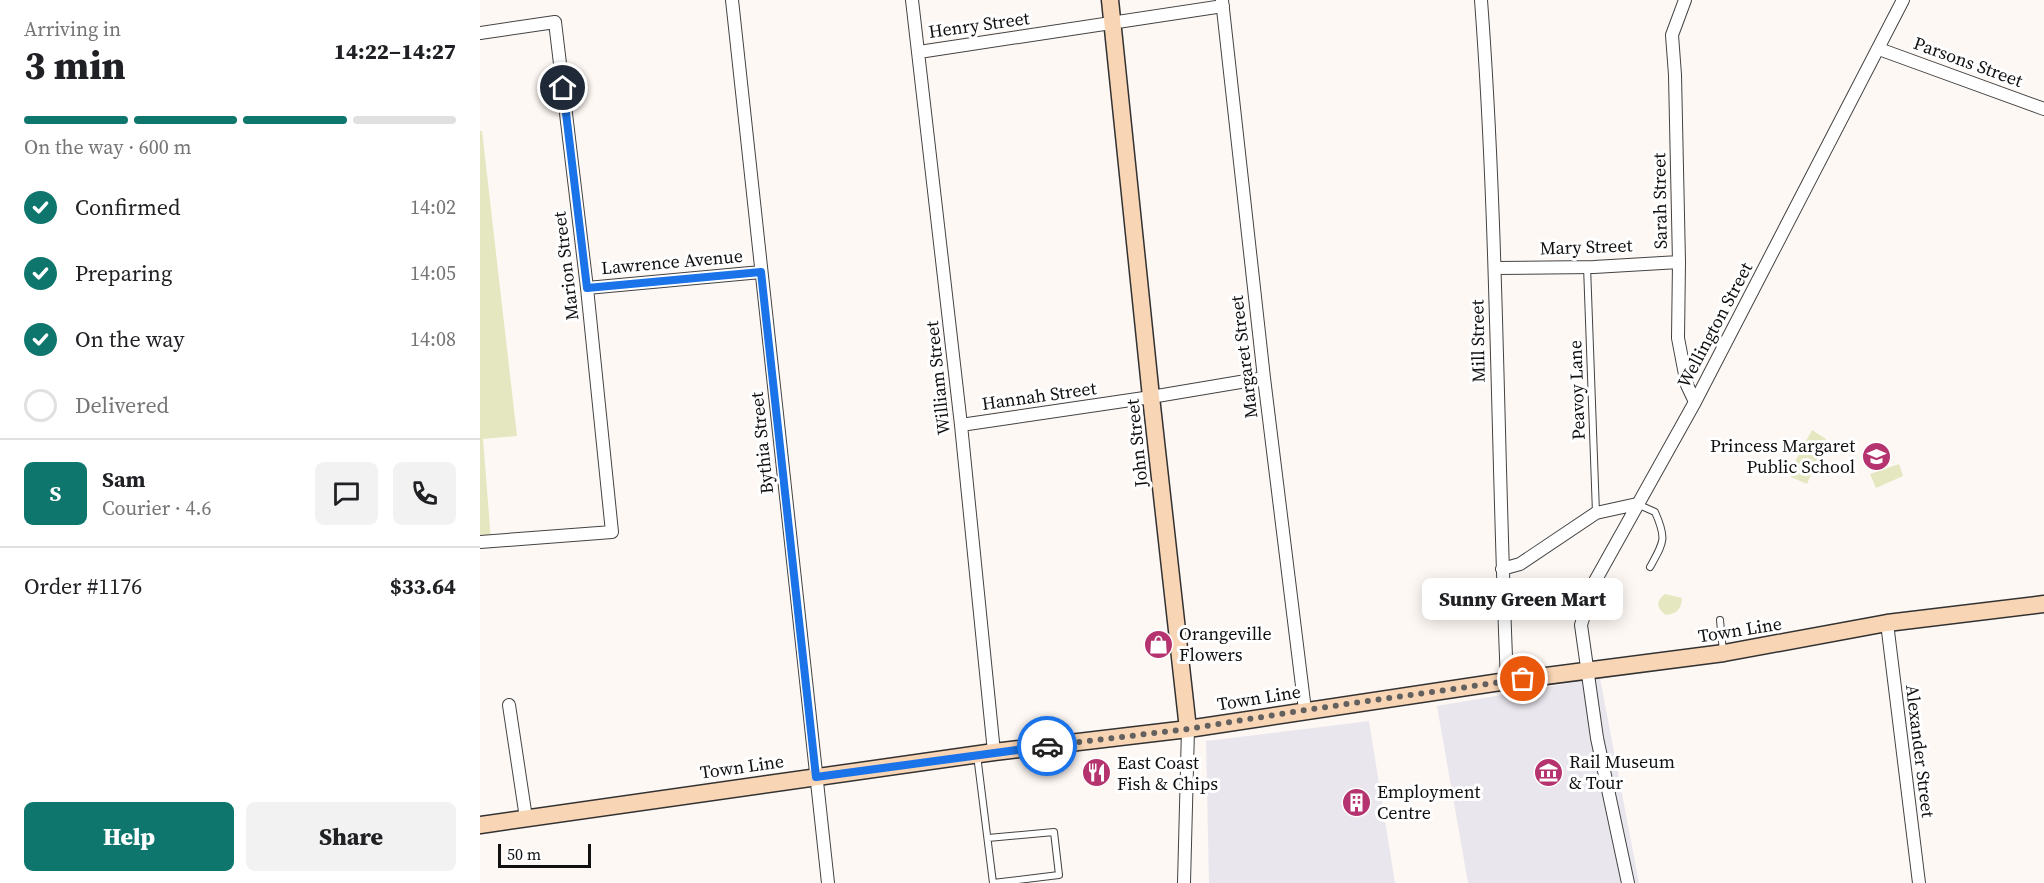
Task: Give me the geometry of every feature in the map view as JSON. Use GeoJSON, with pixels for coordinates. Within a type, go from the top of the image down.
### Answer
{"type":"FeatureCollection","features":[{"type":"Feature","properties":{"kind":"main road","name":"John Street"},"geometry":{"type":"LineString","coordinates":[[1110,0],[1188,729]]}},
{"type":"Feature","properties":{"kind":"main road","name":"Town Line"},"geometry":{"type":"LineString","coordinates":[[480,825],[977,754],[1188,729],[1508,681],[1724,653],[1887,623],[2044,604]]}},
{"type":"Feature","properties":{"kind":"street","name":"Bythia Street"},"geometry":{"type":"LineString","coordinates":[[732,0],[828,883]]}},
{"type":"Feature","properties":{"kind":"street","name":"William Street"},"geometry":{"type":"LineString","coordinates":[[912,0],[961,425],[994,752]]}},
{"type":"Feature","properties":{"kind":"street","name":"Mill Street"},"geometry":{"type":"LineString","coordinates":[[1481,0],[1495,268],[1502,568],[1508,681]]}},
{"type":"Feature","properties":{"kind":"street","name":"Sarah Street"},"geometry":{"type":"LineString","coordinates":[[1685,0],[1672,35],[1679,262],[1678,338],[1687,385],[1695,402]]}},
{"type":"Feature","properties":{"kind":"street","name":"Wellington Street"},"geometry":{"type":"LineString","coordinates":[[1628,883],[1597,738],[1581,626],[1594,583],[1695,402],[1903,0]]}},
{"type":"Feature","properties":{"kind":"street","name":"Henry Street"},"geometry":{"type":"LineString","coordinates":[[919,51],[1113,23],[1222,3]]}},
{"type":"Feature","properties":{"kind":"street","name":"Margaret Street"},"geometry":{"type":"LineString","coordinates":[[1222,3],[1264,378],[1305,710]]}},
{"type":"Feature","properties":{"kind":"street","name":"Marion Street"},"geometry":{"type":"LineString","coordinates":[[480,33],[555,22],[587,288],[612,532],[480,542]]}},
{"type":"Feature","properties":{"kind":"street","name":"Parsons Street"},"geometry":{"type":"LineString","coordinates":[[1879,49],[2044,109]]}},
{"type":"Feature","properties":{"kind":"street","name":"Mary Street"},"geometry":{"type":"LineString","coordinates":[[1495,268],[1679,262]]}},
{"type":"Feature","properties":{"kind":"street","name":"Lawrence Avenue"},"geometry":{"type":"LineString","coordinates":[[587,288],[761,272]]}},
{"type":"Feature","properties":{"kind":"street","name":"Hannah Street"},"geometry":{"type":"LineString","coordinates":[[961,425],[1264,378]]}},
{"type":"Feature","properties":{"kind":"street"},"geometry":{"type":"LineString","coordinates":[[1502,568],[1520,564],[1596,513],[1637,504]]}},
{"type":"Feature","properties":{"kind":"street","name":"Alexander Street"},"geometry":{"type":"LineString","coordinates":[[1887,623],[1918,883]]}},
{"type":"Feature","properties":{"kind":"street"},"geometry":{"type":"LineString","coordinates":[[509,705],[526,818]]}},
{"type":"Feature","properties":{"kind":"street","name":"John Street"},"geometry":{"type":"LineString","coordinates":[[1184,883],[1188,729]]}},
{"type":"Feature","properties":{"kind":"lane","name":"Peavoy Lane"},"geometry":{"type":"LineString","coordinates":[[1587,266],[1596,513]]}},
{"type":"Feature","properties":{"kind":"lane"},"geometry":{"type":"LineString","coordinates":[[1637,504],[1655,512],[1663,530],[1663,544],[1650,567]]}},
{"type":"Feature","properties":{"kind":"lane"},"geometry":{"type":"LineString","coordinates":[[1594,583],[1614,587]]}},
{"type":"Feature","properties":{"kind":"lane"},"geometry":{"type":"LineString","coordinates":[[1720,620],[1724,653]]}},
{"type":"Feature","properties":{"kind":"lane"},"geometry":{"type":"LineString","coordinates":[[977,754],[993,883],[1059,875]]}},
{"type":"Feature","properties":{"kind":"lane"},"geometry":{"type":"LineString","coordinates":[[988,838],[1054,832],[1061,883]]}},
{"type":"Feature","properties":{"kind":"shaded area"},"geometry":{"type":"Polygon","coordinates":[[[1600,678],[1639,883],[1468,883],[1437,706],[1600,678]]]}},
{"type":"Feature","properties":{"kind":"shaded area"},"geometry":{"type":"Polygon","coordinates":[[[1369,721],[1395,883],[1209,883],[1206,741],[1369,721]]]}},
{"type":"Feature","properties":{"kind":"green space"},"geometry":{"type":"Polygon","coordinates":[[[480,131],[482,131],[517,436],[483,439],[491,541],[480,542],[480,131]]]}},
{"type":"Feature","properties":{"kind":"green space"},"geometry":{"type":"Polygon","coordinates":[[[1812,430],[1826,439],[1807,484],[1791,477],[1790,471],[1812,430]]]}},
{"type":"Feature","properties":{"kind":"green space"},"geometry":{"type":"Polygon","coordinates":[[[1899,464],[1903,476],[1876,488],[1870,474],[1899,464]]]}},
{"type":"Feature","properties":{"kind":"green space"},"geometry":{"type":"Polygon","coordinates":[[[1665,594],[1682,598],[1678,610],[1666,615],[1658,605],[1665,594]]]}},
{"type":"Feature","properties":{"kind":"way so far"},"geometry":{"type":"LineString","coordinates":[[1047,746],[1188,729],[1523,679]]}},
{"type":"Feature","properties":{"kind":"place","name":"Princess Margaret Public School"},"geometry":{"type":"Point","coordinates":[1876,456]}},
{"type":"Feature","properties":{"kind":"place","name":"Orangeville Flowers"},"geometry":{"type":"Point","coordinates":[1158,644]}},
{"type":"Feature","properties":{"kind":"place","name":"Sunny Green Mart"},"geometry":{"type":"Point","coordinates":[1523,679]}},
{"type":"Feature","properties":{"kind":"place","name":"Rail Museum & Tour"},"geometry":{"type":"Point","coordinates":[1548,772]}},
{"type":"Feature","properties":{"kind":"place","name":"East Coast Fish & Chips"},"geometry":{"type":"Point","coordinates":[1096,773]}},
{"type":"Feature","properties":{"kind":"place","name":"Employment Centre"},"geometry":{"type":"Point","coordinates":[1356,802]}},
{"type":"Feature","properties":{"kind":"route"},"geometry":{"type":"LineString","coordinates":[[563,88],[587,288],[761,272],[816,777],[1047,746]]}}]}
